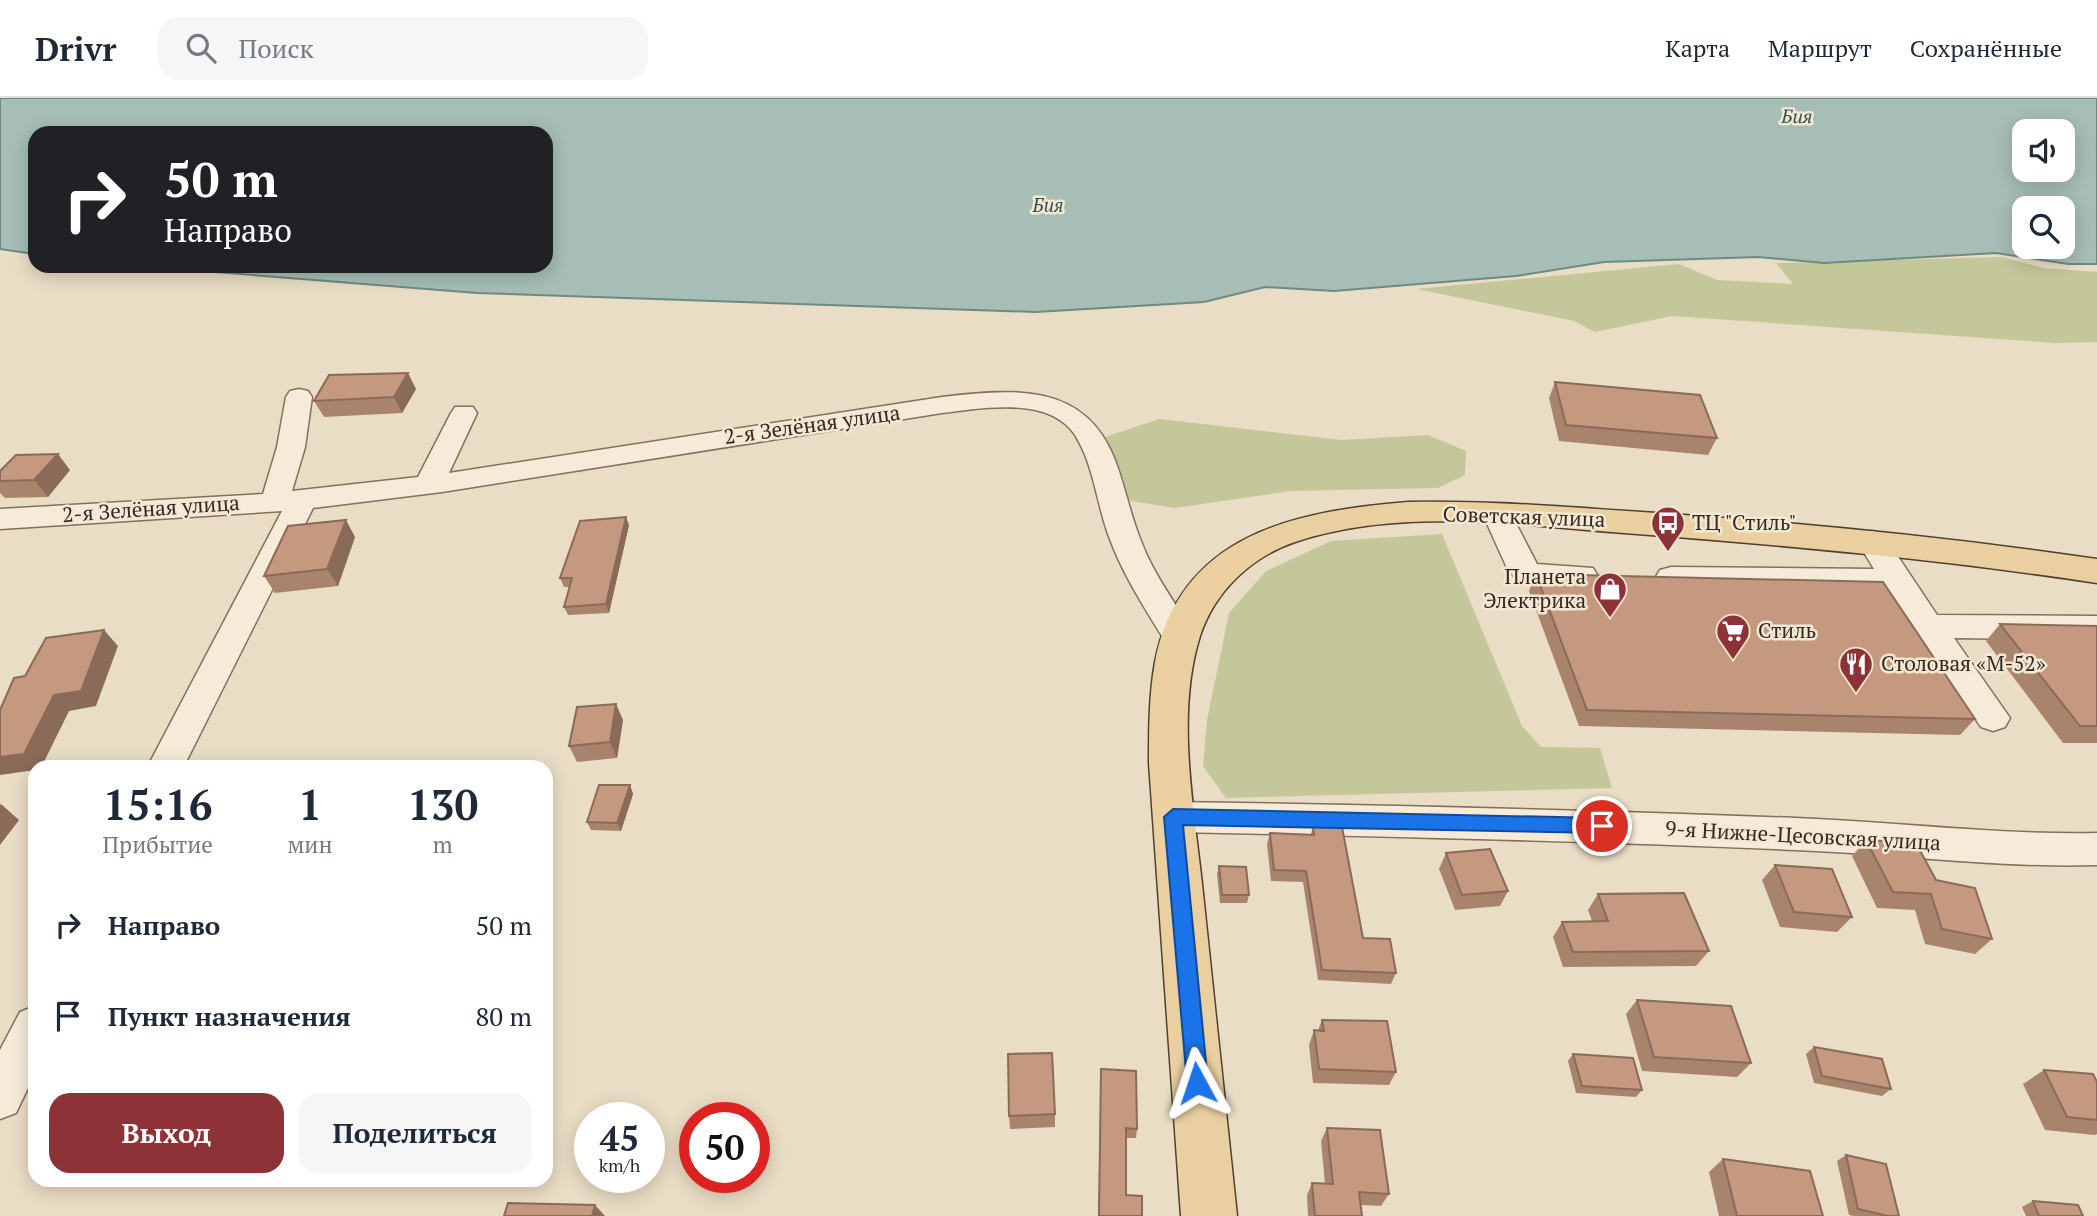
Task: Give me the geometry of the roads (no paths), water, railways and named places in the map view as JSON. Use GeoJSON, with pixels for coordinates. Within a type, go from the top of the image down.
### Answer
{"type":"FeatureCollection","features":[{"type":"Feature","properties":{"kind":"main road","name":"Советская улица"},"geometry":{"type":"LineString","coordinates":[[1209,1216],[1173,817],[1172,690],[1180,638],[1198,599],[1218,572],[1242,553],[1280,535],[1321,523],[1440,513],[1872,541],[2097,571]]}},
{"type":"Feature","properties":{"kind":"street"},"geometry":{"type":"LineString","coordinates":[[169,760],[289,500],[291,447],[299,397]]}},
{"type":"Feature","properties":{"kind":"street","name":"2-я Зелёная улица"},"geometry":{"type":"LineString","coordinates":[[0,519],[289,500],[430,483],[764,430],[966,404],[1010,400],[1042,403],[1076,418],[1096,445],[1112,508],[1125,542],[1144,582],[1180,638]]}},
{"type":"Feature","properties":{"kind":"street"},"geometry":{"type":"LineString","coordinates":[[430,483],[464,413]]}},
{"type":"Feature","properties":{"kind":"street"},"geometry":{"type":"LineString","coordinates":[[1498,515],[1522,568],[1529,574],[1607,577]]}},
{"type":"Feature","properties":{"kind":"street"},"geometry":{"type":"LineString","coordinates":[[1872,541],[1896,580],[1993,718]]}},
{"type":"Feature","properties":{"kind":"street"},"geometry":{"type":"LineString","coordinates":[[1648,577],[1896,580]]}},
{"type":"Feature","properties":{"kind":"street"},"geometry":{"type":"LineString","coordinates":[[1928,626],[2097,628]]}},
{"type":"Feature","properties":{"kind":"street","name":"9-я Нижне-Цесовская улица"},"geometry":{"type":"LineString","coordinates":[[1173,817],[1520,822],[1874,836],[2043,852],[2097,849]]}},
{"type":"Feature","properties":{"kind":"street"},"geometry":{"type":"LineString","coordinates":[[0,1097],[28,1040]]}},
{"type":"Feature","properties":{"kind":"water","name":"Бия"},"geometry":{"type":"Polygon","coordinates":[[[0,98],[2097,98],[2097,264],[2068,264],[2035,259],[2075,259],[2075,196],[2012,196],[2012,255],[1996,253],[1824,263],[1758,257],[1604,262],[1516,276],[1334,291],[1265,287],[1204,302],[1036,312],[477,293],[227,273],[553,273],[553,126],[28,126],[28,253],[0,249],[0,98]]]}},
{"type":"Feature","properties":{"kind":"place","name":"ТЦ \"Стиль\""},"geometry":{"type":"Point","coordinates":[1668,553]}},
{"type":"Feature","properties":{"kind":"place","name":"Планета Электрика"},"geometry":{"type":"Point","coordinates":[1610,619]}},
{"type":"Feature","properties":{"kind":"place","name":"Стиль"},"geometry":{"type":"Point","coordinates":[1733,661]}},
{"type":"Feature","properties":{"kind":"place","name":"Столовая «М-52»"},"geometry":{"type":"Point","coordinates":[1856,694]}}]}
